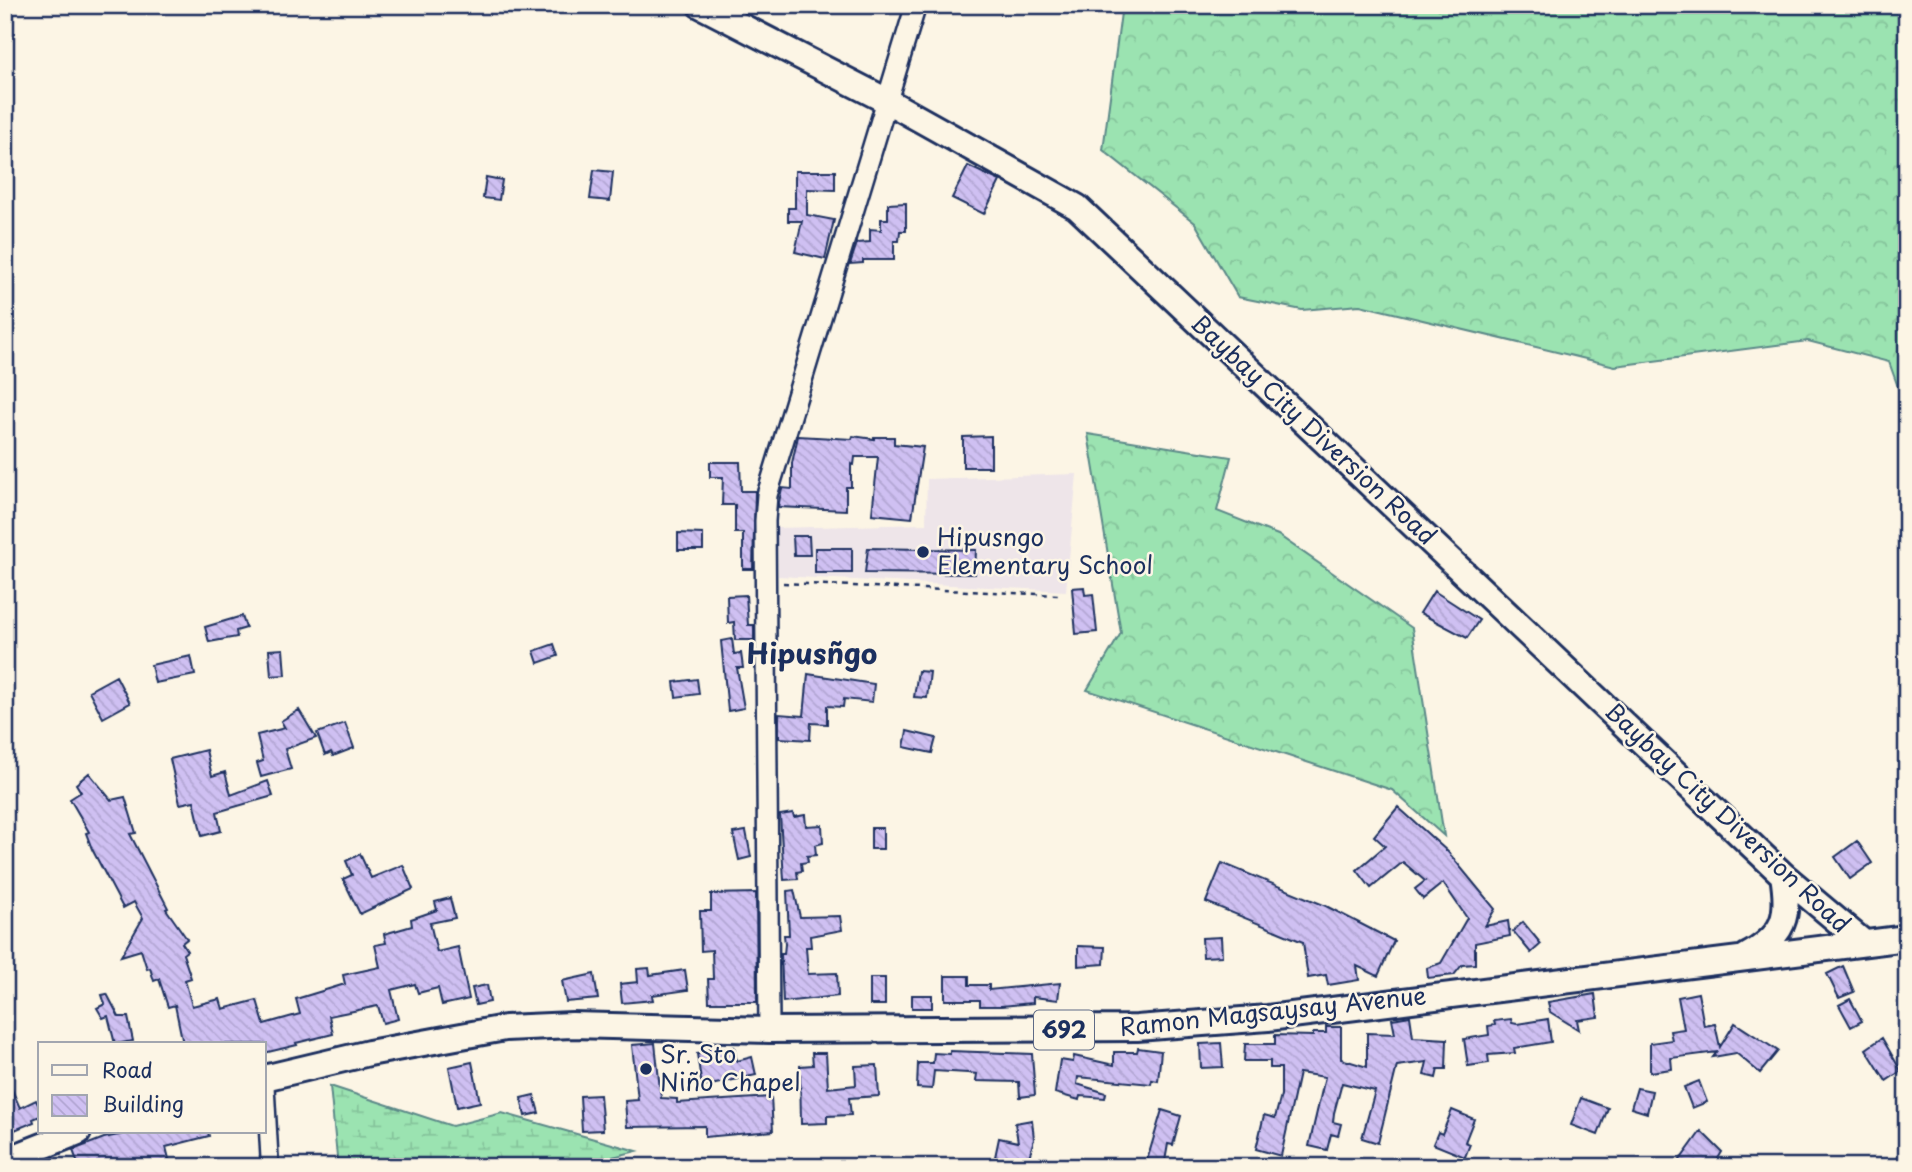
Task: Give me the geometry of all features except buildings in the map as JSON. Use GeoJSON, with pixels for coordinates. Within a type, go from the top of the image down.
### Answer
{"type":"FeatureCollection","features":[{"type":"Feature","properties":{"kind":"main road","name":"Baybay City Diversion Road"},"geometry":{"type":"LineString","coordinates":[[700,5],[889,102],[1077,207],[1783,875],[1864,943]]}},
{"type":"Feature","properties":{"kind":"main road"},"geometry":{"type":"LineString","coordinates":[[1743,958],[1770,942],[1780,929],[1787,900],[1783,875]]}},
{"type":"Feature","properties":{"kind":"main road","name":"692"},"geometry":{"type":"LineString","coordinates":[[1864,943],[1907,938]]}},
{"type":"Feature","properties":{"kind":"main road","name":"Ramon Magsaysay Avenue"},"geometry":{"type":"LineString","coordinates":[[266,1078],[369,1053],[505,1028],[572,1025],[769,1030],[1137,1028],[1268,1018],[1864,943]]}},
{"type":"Feature","properties":{"kind":"main road"},"geometry":{"type":"LineString","coordinates":[[5,1161],[73,1134]]}},
{"type":"Feature","properties":{"kind":"street"},"geometry":{"type":"LineString","coordinates":[[769,1030],[767,495],[889,102],[916,5]]}},
{"type":"Feature","properties":{"kind":"street"},"geometry":{"type":"LineString","coordinates":[[266,1096],[270,1167]]}},
{"type":"Feature","properties":{"kind":"path"},"geometry":{"type":"LineString","coordinates":[[766,582],[1059,595]]}},
{"type":"Feature","properties":{"kind":"shaded area","name":"Hipusngo Elementary School"},"geometry":{"type":"Polygon","coordinates":[[[1077,474],[1066,591],[778,576],[777,528],[926,524],[927,479],[1077,474]]]}},
{"type":"Feature","properties":{"kind":"green space"},"geometry":{"type":"Polygon","coordinates":[[[1122,5],[1907,5],[1907,412],[1889,362],[1808,341],[1615,366],[1360,305],[1302,310],[1238,297],[1195,223],[1103,150],[1122,5]]]}},
{"type":"Feature","properties":{"kind":"green space"},"geometry":{"type":"Polygon","coordinates":[[[1088,434],[1231,457],[1217,511],[1278,535],[1412,628],[1444,836],[1392,790],[1087,690],[1121,633],[1088,434]]]}},
{"type":"Feature","properties":{"kind":"green space"},"geometry":{"type":"Polygon","coordinates":[[[330,1086],[452,1126],[502,1113],[637,1151],[572,1167],[338,1167],[330,1086]]]}},
{"type":"Feature","properties":{"kind":"place","name":"Hipusngo Elementary School"},"geometry":{"type":"Point","coordinates":[923,552]}},
{"type":"Feature","properties":{"kind":"place","name":"Sr. Sto Niño Chapel"},"geometry":{"type":"Point","coordinates":[646,1069]}},
{"type":"Feature","properties":{"kind":"district","name":"Hipusñgo"},"geometry":{"type":"Point","coordinates":[812,654]}}]}
